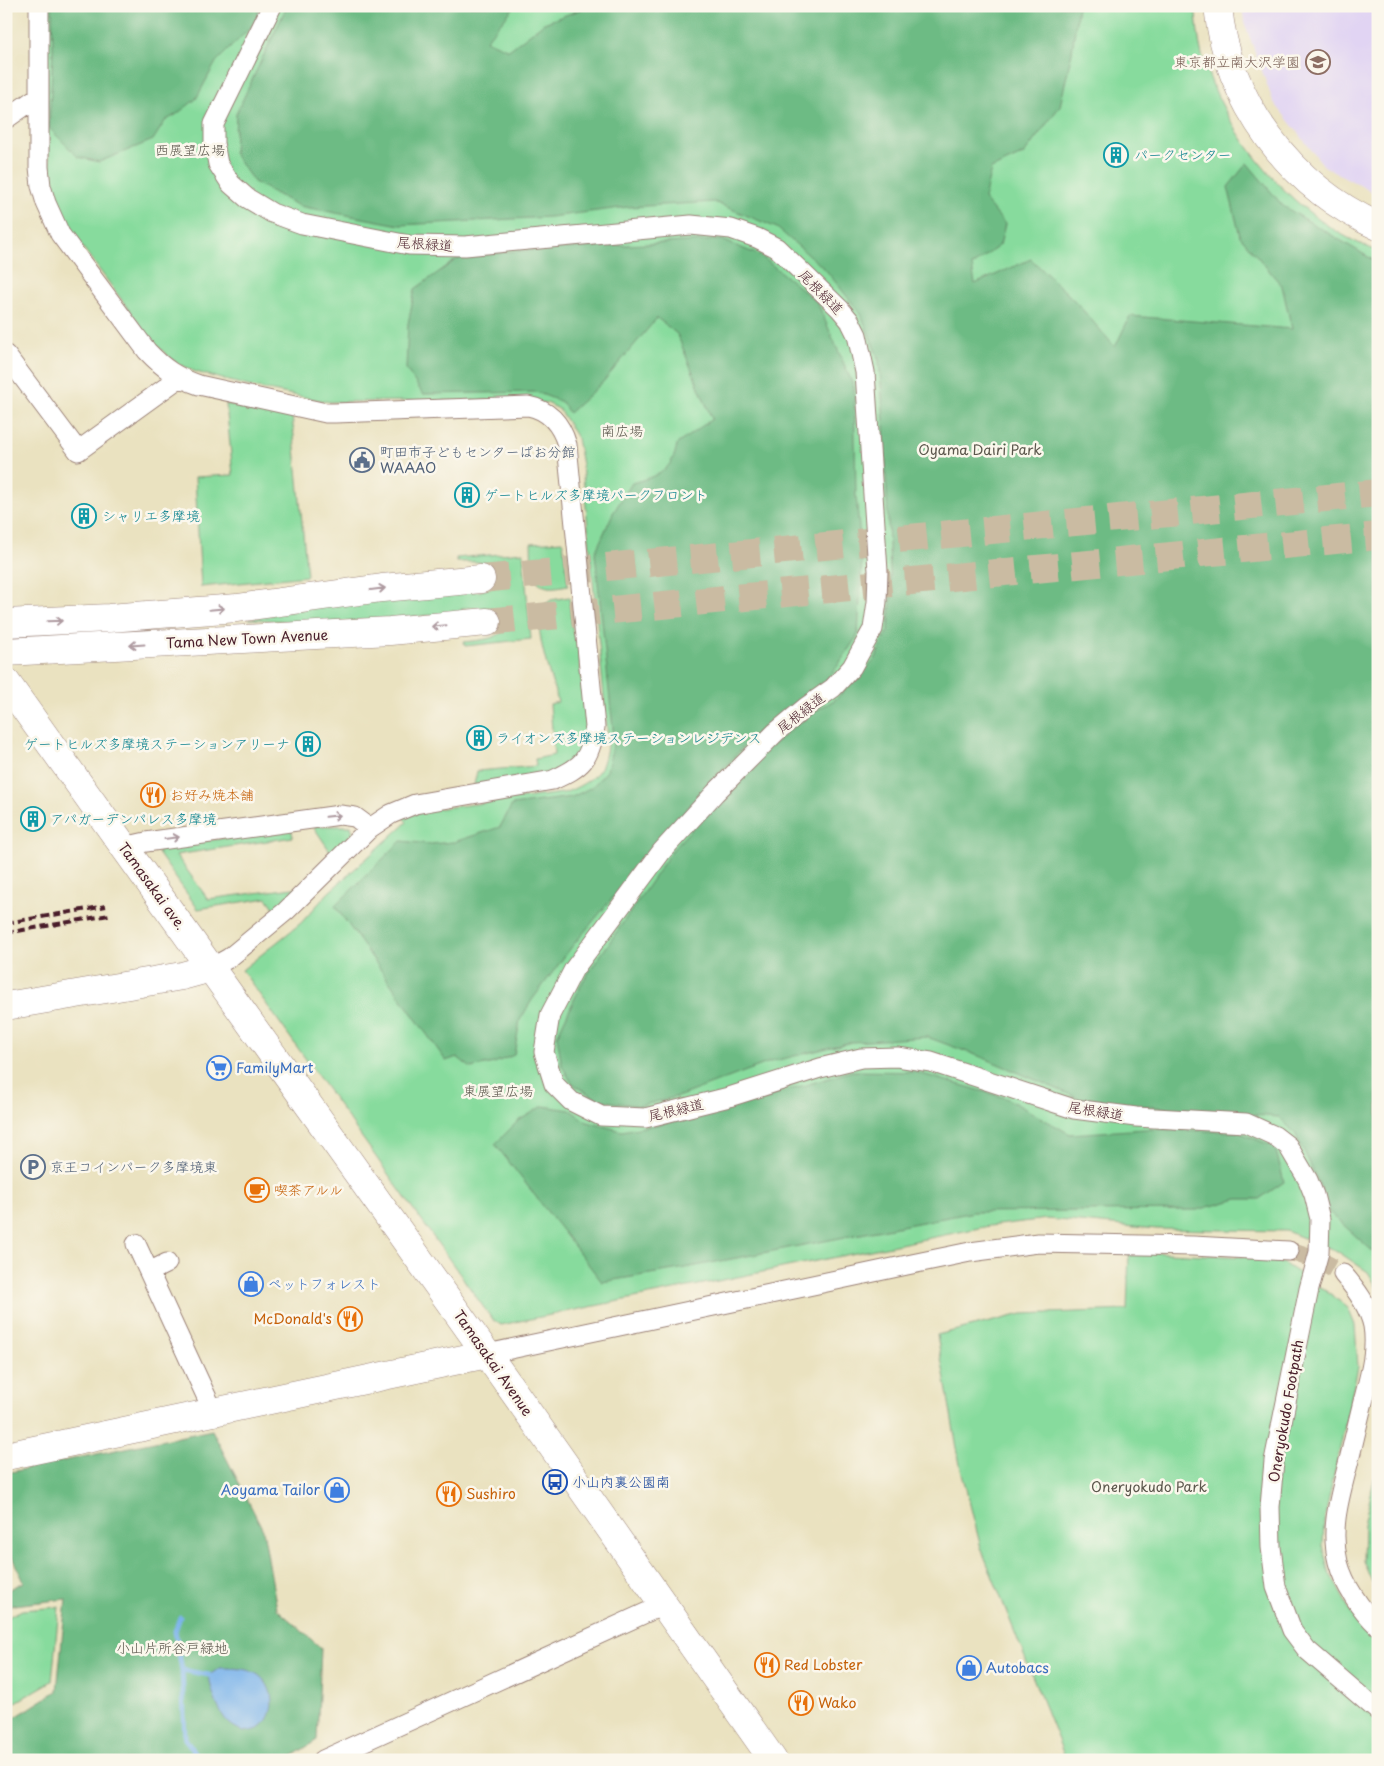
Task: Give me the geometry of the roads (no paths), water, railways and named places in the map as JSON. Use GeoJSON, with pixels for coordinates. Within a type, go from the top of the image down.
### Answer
{"type":"FeatureCollection","features":[{"type":"Feature","properties":{"kind":"street"},"geometry":{"type":"LineString","coordinates":[[6,1006],[182,976],[211,968],[229,958],[286,911],[370,828],[391,814],[415,804],[553,780],[572,772],[586,759],[592,745],[595,728],[569,463],[564,433],[560,426],[546,413],[528,406],[326,413],[199,385],[179,378],[162,366],[147,351],[60,234],[51,216],[41,186],[39,167],[39,6]]}},
{"type":"Feature","properties":{"kind":"street","name":"尾根緑道"},"geometry":{"type":"LineString","coordinates":[[272,6],[214,124],[214,143],[218,164],[231,184],[247,198],[272,213],[302,224],[409,245],[436,246],[465,246],[691,225],[731,229],[757,238],[777,248],[850,321],[862,352],[865,372],[878,571],[877,602],[873,629],[852,667],[833,688],[776,732],[715,793],[662,851],[574,969],[550,1015],[544,1052],[554,1084],[571,1100],[601,1116],[644,1118],[729,1097],[820,1068],[861,1058],[897,1057],[931,1062],[1074,1110],[1136,1117],[1246,1123],[1275,1136],[1288,1146],[1308,1180],[1320,1218],[1319,1252],[1309,1288],[1274,1461],[1270,1506],[1271,1548],[1276,1587],[1292,1630],[1307,1650],[1378,1711]]}},
{"type":"Feature","properties":{"kind":"street"},"geometry":{"type":"LineString","coordinates":[[1218,6],[1224,43],[1235,78],[1244,98],[1262,128],[1292,166],[1310,183],[1348,211],[1378,226]]}},
{"type":"Feature","properties":{"kind":"street"},"geometry":{"type":"LineString","coordinates":[[6,119],[39,96]]}},
{"type":"Feature","properties":{"kind":"street"},"geometry":{"type":"LineString","coordinates":[[6,354],[78,451],[179,378]]}},
{"type":"Feature","properties":{"kind":"street"},"geometry":{"type":"LineString","coordinates":[[6,623],[109,618],[236,608],[382,588],[481,579]]}},
{"type":"Feature","properties":{"kind":"street","name":"Tama New Town Avenue"},"geometry":{"type":"LineString","coordinates":[[6,652],[390,631],[487,622]]}},
{"type":"Feature","properties":{"kind":"street","name":"Tamasakai ave."},"geometry":{"type":"LineString","coordinates":[[6,682],[211,968]]}},
{"type":"Feature","properties":{"kind":"street"},"geometry":{"type":"LineString","coordinates":[[124,847],[146,842],[340,815],[355,817],[370,828]]}},
{"type":"Feature","properties":{"kind":"street","name":"Tamasakai Avenue"},"geometry":{"type":"LineString","coordinates":[[211,968],[487,1354],[773,1760]]}},
{"type":"Feature","properties":{"kind":"street"},"geometry":{"type":"LineString","coordinates":[[6,1456],[970,1252],[1038,1243],[1193,1246],[1289,1251]]}},
{"type":"Feature","properties":{"kind":"street"},"geometry":{"type":"LineString","coordinates":[[136,1244],[214,1412]]}},
{"type":"Feature","properties":{"kind":"street"},"geometry":{"type":"LineString","coordinates":[[149,1272],[167,1264]]}},
{"type":"Feature","properties":{"kind":"street"},"geometry":{"type":"LineString","coordinates":[[1343,1274],[1355,1288],[1369,1313],[1373,1327],[1374,1350],[1336,1514],[1335,1537],[1338,1562],[1345,1580],[1366,1615],[1378,1626]]}},
{"type":"Feature","properties":{"kind":"street"},"geometry":{"type":"LineString","coordinates":[[323,1760],[663,1605]]}},
{"type":"Feature","properties":{"kind":"water"},"geometry":{"type":"Polygon","coordinates":[[[220,1668],[251,1671],[262,1678],[267,1685],[272,1700],[271,1708],[269,1716],[258,1729],[243,1732],[225,1719],[213,1694],[209,1675],[220,1668]]]}},
{"type":"Feature","properties":{"kind":"waterway"},"geometry":{"type":"LineString","coordinates":[[180,1617],[175,1631],[182,1670]]}},
{"type":"Feature","properties":{"kind":"waterway"},"geometry":{"type":"LineString","coordinates":[[198,1760],[185,1738],[182,1670],[209,1675]]}},
{"type":"Feature","properties":{"kind":"tunnel"},"geometry":{"type":"LineString","coordinates":[[481,579],[1378,493]]}},
{"type":"Feature","properties":{"kind":"tunnel"},"geometry":{"type":"LineString","coordinates":[[487,622],[1378,536]]}},
{"type":"Feature","properties":{"kind":"tunnel"},"geometry":{"type":"LineString","coordinates":[[1289,1251],[1317,1260],[1343,1274]]}},
{"type":"Feature","properties":{"kind":"railway"},"geometry":{"type":"LineString","coordinates":[[6,923],[106,906]]}},
{"type":"Feature","properties":{"kind":"railway"},"geometry":{"type":"LineString","coordinates":[[6,933],[109,915]]}},
{"type":"Feature","properties":{"kind":"place","name":"東京都立南大沢学園"},"geometry":{"type":"Point","coordinates":[1318,62]}},
{"type":"Feature","properties":{"kind":"place","name":"パークセンター"},"geometry":{"type":"Point","coordinates":[1116,155]}},
{"type":"Feature","properties":{"kind":"place","name":"町田市子どもセンターぱお分館 WAAAO"},"geometry":{"type":"Point","coordinates":[362,460]}},
{"type":"Feature","properties":{"kind":"place","name":"ゲートヒルズ多摩境パークフロント"},"geometry":{"type":"Point","coordinates":[467,495]}},
{"type":"Feature","properties":{"kind":"place","name":"シャリエ多摩境"},"geometry":{"type":"Point","coordinates":[84,516]}},
{"type":"Feature","properties":{"kind":"place","name":"ライオンズ多摩境ステーションレジデンス"},"geometry":{"type":"Point","coordinates":[479,738]}},
{"type":"Feature","properties":{"kind":"place","name":"ゲートヒルズ多摩境ステーションアリーナ"},"geometry":{"type":"Point","coordinates":[308,744]}},
{"type":"Feature","properties":{"kind":"place","name":"お好み焼本舗"},"geometry":{"type":"Point","coordinates":[153,795]}},
{"type":"Feature","properties":{"kind":"place","name":"アパガーデンパレス多摩境"},"geometry":{"type":"Point","coordinates":[33,819]}},
{"type":"Feature","properties":{"kind":"place","name":"FamilyMart"},"geometry":{"type":"Point","coordinates":[219,1068]}},
{"type":"Feature","properties":{"kind":"place","name":"京王コインパーク多摩境東"},"geometry":{"type":"Point","coordinates":[33,1167]}},
{"type":"Feature","properties":{"kind":"place","name":"喫茶アルル"},"geometry":{"type":"Point","coordinates":[257,1190]}},
{"type":"Feature","properties":{"kind":"place","name":"ペットフォレスト"},"geometry":{"type":"Point","coordinates":[251,1284]}},
{"type":"Feature","properties":{"kind":"place","name":"McDonald's"},"geometry":{"type":"Point","coordinates":[350,1319]}},
{"type":"Feature","properties":{"kind":"place","name":"小山内裏公園南"},"geometry":{"type":"Point","coordinates":[555,1482]}},
{"type":"Feature","properties":{"kind":"place","name":"Aoyama Tailor"},"geometry":{"type":"Point","coordinates":[337,1490]}},
{"type":"Feature","properties":{"kind":"place","name":"Sushiro"},"geometry":{"type":"Point","coordinates":[449,1494]}},
{"type":"Feature","properties":{"kind":"place","name":"Red Lobster"},"geometry":{"type":"Point","coordinates":[767,1665]}},
{"type":"Feature","properties":{"kind":"place","name":"Autobacs"},"geometry":{"type":"Point","coordinates":[969,1668]}},
{"type":"Feature","properties":{"kind":"place","name":"Wako"},"geometry":{"type":"Point","coordinates":[801,1703]}},
{"type":"Feature","properties":{"kind":"park label","name":"西展望広場"},"geometry":{"type":"Point","coordinates":[190,150]}},
{"type":"Feature","properties":{"kind":"park label","name":"南広場"},"geometry":{"type":"Point","coordinates":[622,431]}},
{"type":"Feature","properties":{"kind":"park label","name":"Oyama Dairi Park"},"geometry":{"type":"Point","coordinates":[980,450]}},
{"type":"Feature","properties":{"kind":"park label","name":"東展望広場"},"geometry":{"type":"Point","coordinates":[498,1091]}},
{"type":"Feature","properties":{"kind":"park label","name":"Oneryokudo Park"},"geometry":{"type":"Point","coordinates":[1149,1487]}},
{"type":"Feature","properties":{"kind":"park label","name":"小山片所谷戸緑地"},"geometry":{"type":"Point","coordinates":[172,1648]}}]}
